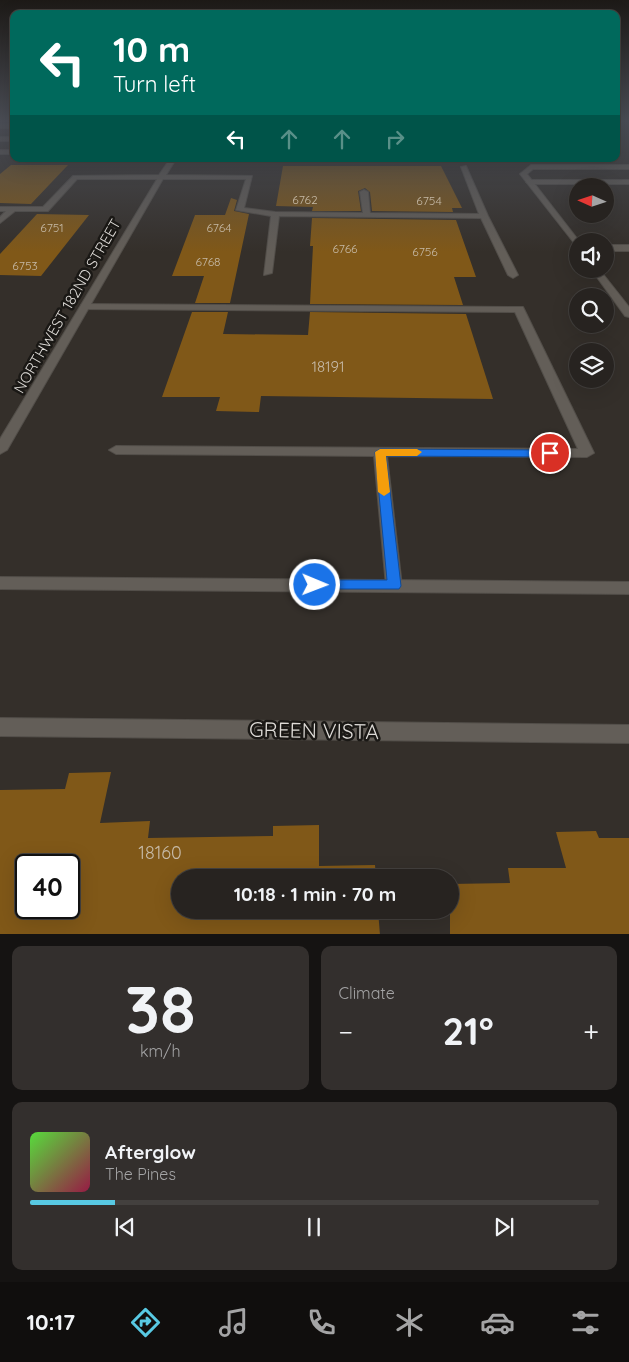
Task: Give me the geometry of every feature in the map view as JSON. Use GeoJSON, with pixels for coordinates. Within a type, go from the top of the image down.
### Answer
{"type":"FeatureCollection","features":[{"type":"Feature","properties":{"kind":"street","name":"NORTHWEST 182ND STREET"},"geometry":{"type":"LineString","coordinates":[[0,450],[169,165]]}},
{"type":"Feature","properties":{"kind":"street"},"geometry":{"type":"LineString","coordinates":[[464,167],[484,216],[513,275]]}},
{"type":"Feature","properties":{"kind":"street"},"geometry":{"type":"LineString","coordinates":[[569,234],[524,174],[531,167],[629,167]]}},
{"type":"Feature","properties":{"kind":"street"},"geometry":{"type":"LineString","coordinates":[[0,208],[45,209],[74,177],[250,177],[240,210],[275,214],[484,216]]}},
{"type":"Feature","properties":{"kind":"street"},"geometry":{"type":"LineString","coordinates":[[529,182],[629,182]]}},
{"type":"Feature","properties":{"kind":"street"},"geometry":{"type":"LineString","coordinates":[[364,192],[367,215]]}},
{"type":"Feature","properties":{"kind":"street"},"geometry":{"type":"LineString","coordinates":[[0,221],[13,209]]}},
{"type":"Feature","properties":{"kind":"street"},"geometry":{"type":"LineString","coordinates":[[267,273],[275,214]]}},
{"type":"Feature","properties":{"kind":"street"},"geometry":{"type":"LineString","coordinates":[[614,249],[627,250]]}},
{"type":"Feature","properties":{"kind":"street"},"geometry":{"type":"LineString","coordinates":[[603,278],[625,304],[629,314]]}},
{"type":"Feature","properties":{"kind":"street"},"geometry":{"type":"LineString","coordinates":[[116,450],[380,452],[394,586]]}},
{"type":"Feature","properties":{"kind":"street"},"geometry":{"type":"LineString","coordinates":[[0,583],[629,588]]}},
{"type":"Feature","properties":{"kind":"lane"},"geometry":{"type":"LineString","coordinates":[[84,307],[519,309],[587,453],[380,452]]}},
{"type":"Feature","properties":{"kind":"lane","name":"GREEN VISTA"},"geometry":{"type":"LineString","coordinates":[[0,726],[629,734]]}},
{"type":"Feature","properties":{"kind":"building"},"geometry":{"type":"Polygon","coordinates":[[[11,165],[68,165],[31,204],[0,203],[0,174],[11,165]]]}},
{"type":"Feature","properties":{"kind":"building"},"geometry":{"type":"Polygon","coordinates":[[[283,166],[441,166],[462,208],[452,208],[453,212],[372,211],[370,192],[365,188],[358,191],[361,211],[312,211],[313,207],[276,206],[283,166]]]}},
{"type":"Feature","properties":{"kind":"building"},"geometry":{"type":"Polygon","coordinates":[[[231,198],[237,200],[234,211],[249,214],[230,303],[195,303],[204,276],[172,276],[195,215],[225,215],[231,198]]]}},
{"type":"Feature","properties":{"kind":"building"},"geometry":{"type":"Polygon","coordinates":[[[37,214],[89,215],[41,276],[0,275],[0,254],[37,214]]]}},
{"type":"Feature","properties":{"kind":"building"},"geometry":{"type":"Polygon","coordinates":[[[312,218],[456,220],[476,277],[454,277],[463,305],[310,304],[313,246],[310,246],[312,218]]]}},
{"type":"Feature","properties":{"kind":"building"},"geometry":{"type":"Polygon","coordinates":[[[192,312],[228,312],[223,334],[308,335],[310,312],[466,314],[493,399],[261,396],[259,412],[216,411],[220,397],[162,397],[192,312]]]}},
{"type":"Feature","properties":{"kind":"building"},"geometry":{"type":"Polygon","coordinates":[[[111,772],[100,823],[150,821],[148,838],[273,836],[273,826],[319,825],[319,866],[375,865],[375,869],[171,869],[171,919],[379,919],[380,934],[0,934],[0,790],[65,789],[69,773],[111,772]]]}},
{"type":"Feature","properties":{"kind":"building"},"geometry":{"type":"Polygon","coordinates":[[[596,831],[599,838],[629,838],[629,934],[450,934],[450,919],[459,919],[459,884],[510,883],[508,868],[566,868],[556,832],[596,831]]]}},
{"type":"Feature","properties":{"kind":"slow traffic"},"geometry":{"type":"LineString","coordinates":[[384,492],[380,452],[417,452]]}},
{"type":"Feature","properties":{"kind":"route"},"geometry":{"type":"LineString","coordinates":[[315,585],[394,586],[380,452],[550,453]]}}]}
